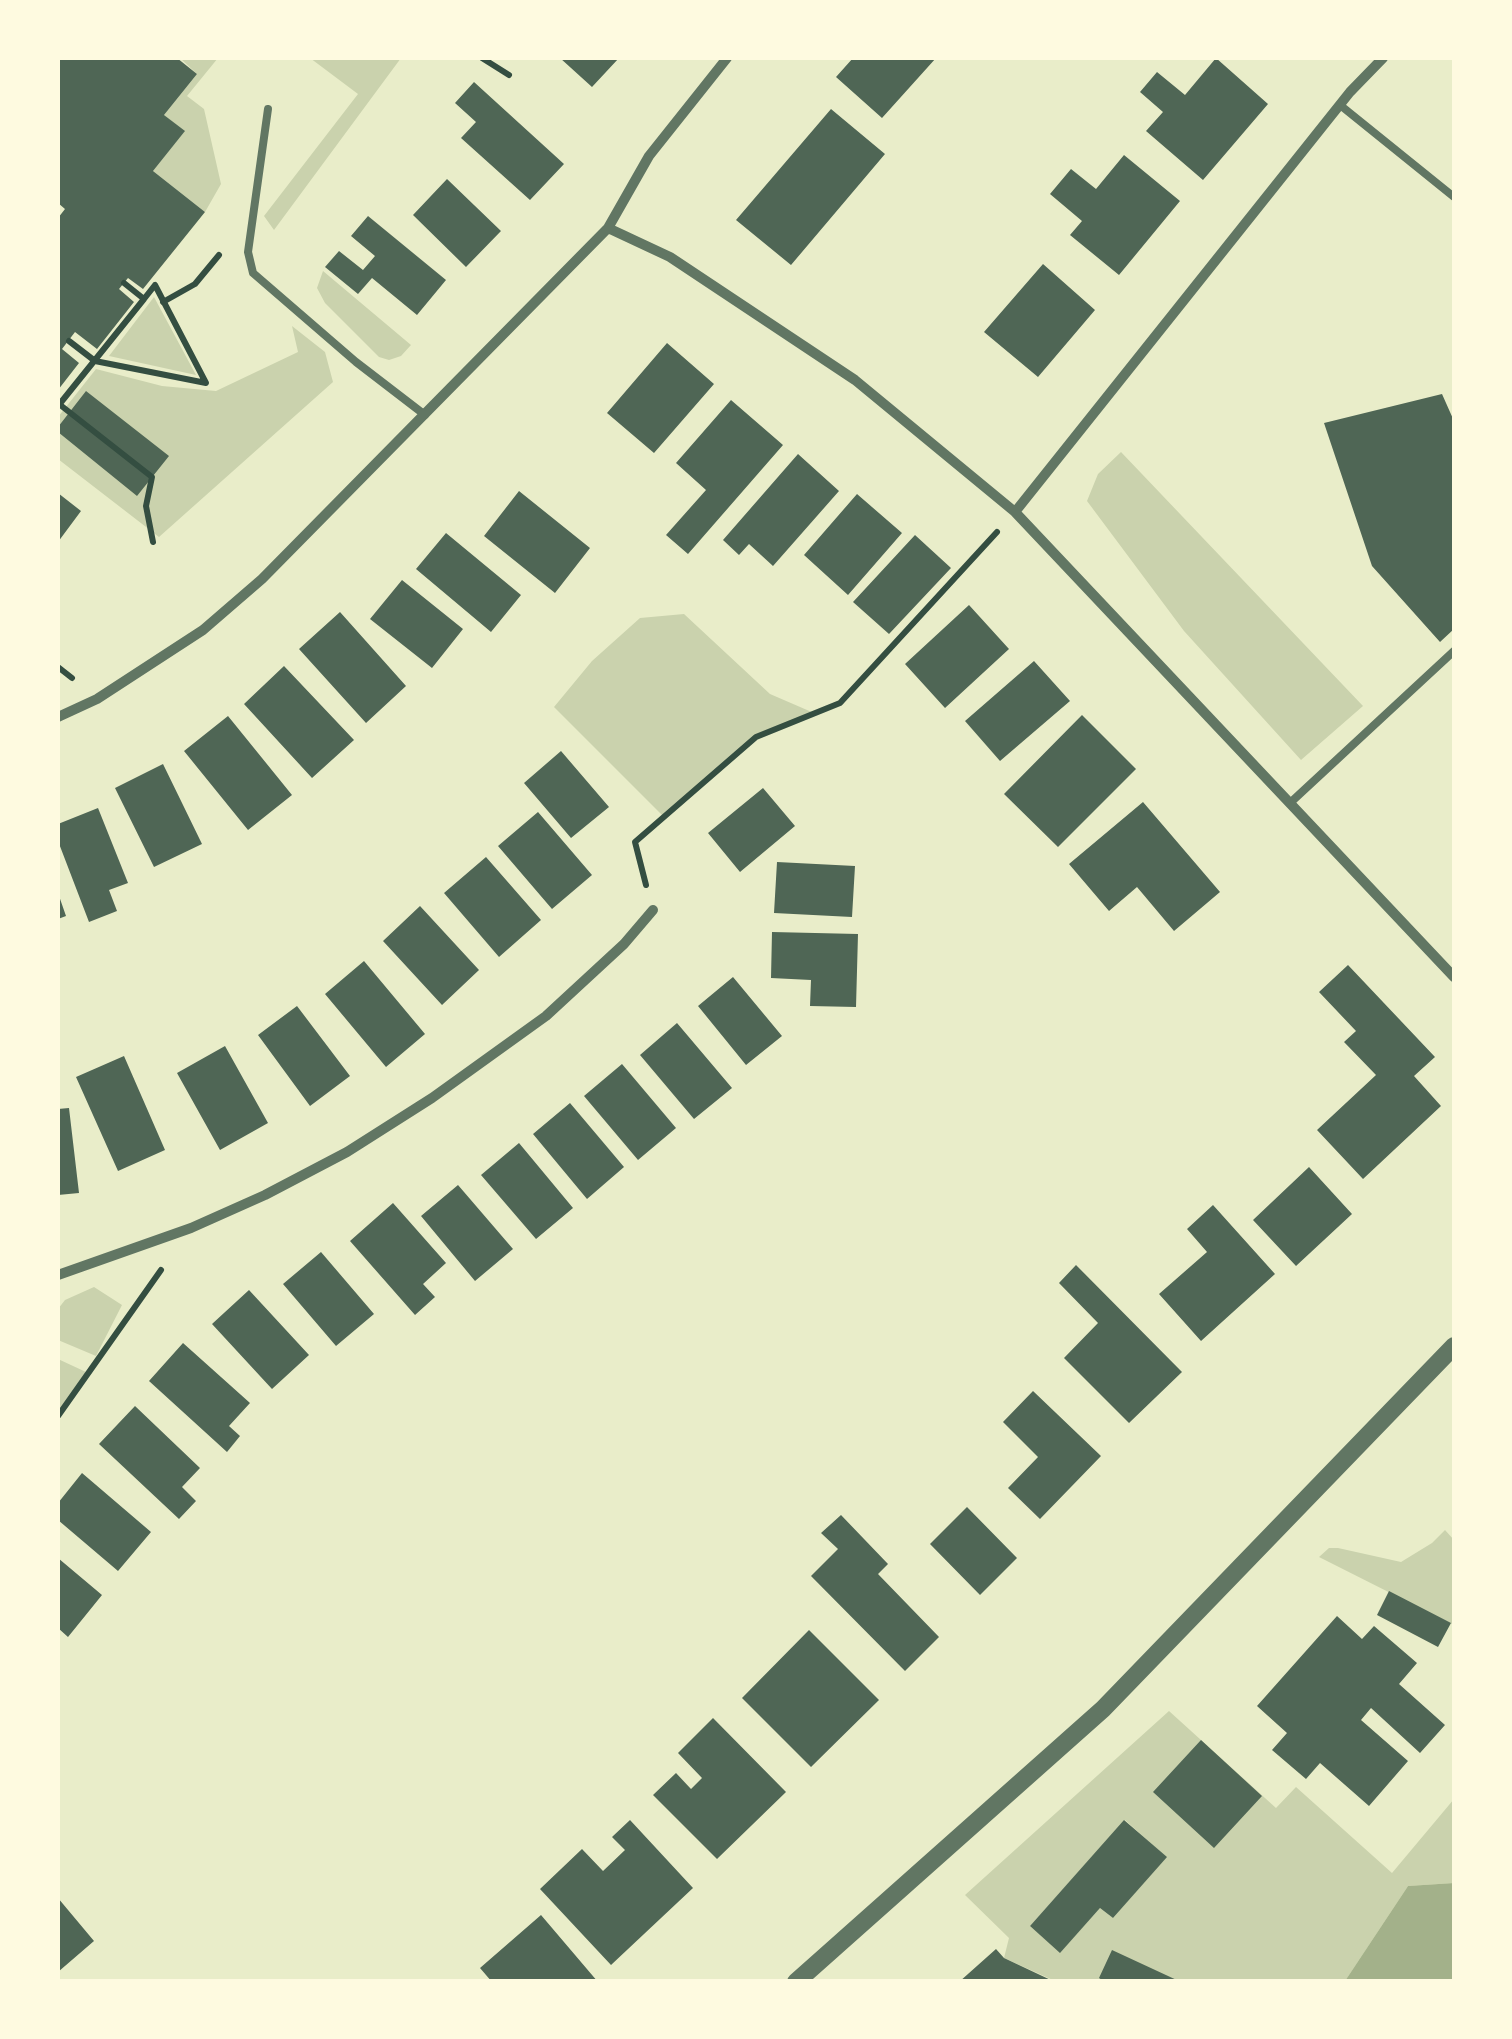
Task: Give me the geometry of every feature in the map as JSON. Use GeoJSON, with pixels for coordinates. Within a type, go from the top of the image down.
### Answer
{"type":"FeatureCollection","features":[{"type":"Feature","properties":{"kind":"street"},"geometry":{"type":"LineString","coordinates":[[58,717],[98,698],[203,630],[262,579],[608,228],[649,156],[727,58]]}},
{"type":"Feature","properties":{"kind":"street"},"geometry":{"type":"LineString","coordinates":[[1015,512],[1340,106],[1383,58]]}},
{"type":"Feature","properties":{"kind":"street"},"geometry":{"type":"LineString","coordinates":[[608,228],[670,257],[855,380],[1015,512],[1454,977]]}},
{"type":"Feature","properties":{"kind":"street"},"geometry":{"type":"LineString","coordinates":[[58,1276],[191,1228],[266,1195],[347,1152],[432,1098],[546,1016],[624,944],[653,910]]}},
{"type":"Feature","properties":{"kind":"street"},"geometry":{"type":"LineString","coordinates":[[796,1982],[1103,1709],[1454,1346]]}},
{"type":"Feature","properties":{"kind":"lane"},"geometry":{"type":"LineString","coordinates":[[1340,106],[1454,197]]}},
{"type":"Feature","properties":{"kind":"lane"},"geometry":{"type":"LineString","coordinates":[[268,109],[248,252],[253,274],[425,415]]}},
{"type":"Feature","properties":{"kind":"lane"},"geometry":{"type":"LineString","coordinates":[[1290,803],[1454,651]]}},
{"type":"Feature","properties":{"kind":"path"},"geometry":{"type":"LineString","coordinates":[[482,58],[509,75]]}},
{"type":"Feature","properties":{"kind":"path"},"geometry":{"type":"LineString","coordinates":[[163,302],[195,284],[222,250],[248,252]]}},
{"type":"Feature","properties":{"kind":"path"},"geometry":{"type":"LineString","coordinates":[[124,283],[144,299]]}},
{"type":"Feature","properties":{"kind":"path"},"geometry":{"type":"LineString","coordinates":[[69,340],[95,360],[206,384],[154,285],[144,299],[95,360],[58,405],[152,477],[146,506],[153,542]]}},
{"type":"Feature","properties":{"kind":"path"},"geometry":{"type":"LineString","coordinates":[[653,910],[635,842],[756,736],[840,703],[1015,512]]}},
{"type":"Feature","properties":{"kind":"path"},"geometry":{"type":"LineString","coordinates":[[58,1416],[191,1228]]}},
{"type":"Feature","properties":{"kind":"shaded area"},"geometry":{"type":"Polygon","coordinates":[[[180,58],[218,58],[187,96],[204,109],[221,184],[205,212],[153,171],[184,132],[164,115],[197,74],[180,58]]]}},
{"type":"Feature","properties":{"kind":"shaded area"},"geometry":{"type":"Polygon","coordinates":[[[310,58],[401,58],[274,230],[264,216],[358,94],[310,58]]]}},
{"type":"Feature","properties":{"kind":"shaded area"},"geometry":{"type":"Polygon","coordinates":[[[323,271],[411,345],[401,356],[389,360],[379,357],[325,303],[317,288],[323,271]]]}},
{"type":"Feature","properties":{"kind":"shaded area"},"geometry":{"type":"Polygon","coordinates":[[[154,297],[196,375],[109,356],[154,297]]]}},
{"type":"Feature","properties":{"kind":"shaded area"},"geometry":{"type":"Polygon","coordinates":[[[292,326],[325,352],[333,382],[159,537],[58,459],[58,417],[96,369],[162,386],[216,391],[298,352],[292,326]]]}},
{"type":"Feature","properties":{"kind":"shaded area"},"geometry":{"type":"Polygon","coordinates":[[[1121,452],[1363,706],[1301,760],[1184,631],[1087,501],[1098,474],[1121,452]]]}},
{"type":"Feature","properties":{"kind":"shaded area"},"geometry":{"type":"Polygon","coordinates":[[[684,614],[770,694],[814,713],[756,737],[664,817],[554,707],[592,661],[640,618],[684,614]]]}},
{"type":"Feature","properties":{"kind":"shaded area"},"geometry":{"type":"Polygon","coordinates":[[[94,1287],[122,1305],[96,1356],[58,1340],[58,1309],[65,1300],[94,1287]]]}},
{"type":"Feature","properties":{"kind":"shaded area"},"geometry":{"type":"Polygon","coordinates":[[[58,1359],[86,1372],[58,1413],[58,1359]]]}},
{"type":"Feature","properties":{"kind":"shaded area"},"geometry":{"type":"Polygon","coordinates":[[[1445,1530],[1454,1540],[1454,1625],[1319,1557],[1329,1548],[1338,1548],[1401,1562],[1445,1530]]]}},
{"type":"Feature","properties":{"kind":"shaded area"},"geometry":{"type":"Polygon","coordinates":[[[1169,1711],[1276,1808],[1296,1787],[1392,1873],[1454,1799],[1454,1883],[1408,1886],[1345,1981],[1055,1981],[1004,1958],[1009,1938],[965,1895],[1169,1711]],[[1125,1820],[1030,1926],[1060,1952],[1100,1908],[1113,1918],[1166,1857],[1125,1820]]]}},
{"type":"Feature","properties":{"kind":"shaded area"},"geometry":{"type":"Polygon","coordinates":[[[1454,1883],[1454,1981],[1345,1981],[1408,1886],[1454,1883]]]}},
{"type":"Feature","properties":{"kind":"building"},"geometry":{"type":"Polygon","coordinates":[[[58,58],[177,58],[197,74],[164,115],[185,131],[153,171],[205,212],[143,289],[128,278],[119,289],[134,302],[97,349],[75,332],[62,349],[79,363],[58,390],[58,218],[65,209],[58,203],[58,58]]]}},
{"type":"Feature","properties":{"kind":"building"},"geometry":{"type":"Polygon","coordinates":[[[560,58],[619,58],[592,87],[560,58]]]}},
{"type":"Feature","properties":{"kind":"building"},"geometry":{"type":"Polygon","coordinates":[[[853,58],[936,58],[882,118],[836,77],[853,58]]]}},
{"type":"Feature","properties":{"kind":"building"},"geometry":{"type":"Polygon","coordinates":[[[1216,58],[1268,104],[1203,180],[1146,131],[1163,112],[1140,92],[1157,72],[1185,95],[1216,58]]]}},
{"type":"Feature","properties":{"kind":"building"},"geometry":{"type":"Polygon","coordinates":[[[474,82],[564,164],[530,200],[461,138],[476,122],[455,103],[474,82]]]}},
{"type":"Feature","properties":{"kind":"building"},"geometry":{"type":"Polygon","coordinates":[[[831,109],[885,154],[791,265],[736,220],[831,109]]]}},
{"type":"Feature","properties":{"kind":"building"},"geometry":{"type":"Polygon","coordinates":[[[1124,155],[1180,201],[1119,275],[1070,235],[1082,221],[1050,194],[1071,169],[1096,189],[1124,155]]]}},
{"type":"Feature","properties":{"kind":"building"},"geometry":{"type":"Polygon","coordinates":[[[447,179],[501,231],[466,267],[413,215],[447,179]]]}},
{"type":"Feature","properties":{"kind":"building"},"geometry":{"type":"Polygon","coordinates":[[[368,216],[446,280],[417,315],[372,278],[358,294],[325,267],[339,251],[363,270],[375,256],[351,236],[368,216]]]}},
{"type":"Feature","properties":{"kind":"building"},"geometry":{"type":"Polygon","coordinates":[[[1043,264],[1095,310],[1038,377],[984,332],[1043,264]]]}},
{"type":"Feature","properties":{"kind":"building"},"geometry":{"type":"Polygon","coordinates":[[[667,343],[714,384],[654,453],[607,413],[667,343]]]}},
{"type":"Feature","properties":{"kind":"building"},"geometry":{"type":"Polygon","coordinates":[[[86,391],[169,456],[137,496],[58,432],[86,391]]]}},
{"type":"Feature","properties":{"kind":"building"},"geometry":{"type":"Polygon","coordinates":[[[1442,394],[1454,421],[1454,629],[1440,642],[1372,566],[1324,423],[1442,394]]]}},
{"type":"Feature","properties":{"kind":"building"},"geometry":{"type":"Polygon","coordinates":[[[731,400],[783,445],[688,554],[666,535],[706,490],[676,463],[731,400]]]}},
{"type":"Feature","properties":{"kind":"building"},"geometry":{"type":"Polygon","coordinates":[[[798,454],[839,491],[773,566],[749,544],[739,555],[723,540],[798,454]]]}},
{"type":"Feature","properties":{"kind":"building"},"geometry":{"type":"Polygon","coordinates":[[[519,491],[590,548],[555,593],[484,536],[519,491]]]}},
{"type":"Feature","properties":{"kind":"building"},"geometry":{"type":"Polygon","coordinates":[[[58,493],[81,511],[58,542],[58,493]]]}},
{"type":"Feature","properties":{"kind":"building"},"geometry":{"type":"Polygon","coordinates":[[[857,494],[902,533],[848,595],[804,555],[857,494]]]}},
{"type":"Feature","properties":{"kind":"building"},"geometry":{"type":"Polygon","coordinates":[[[446,533],[521,595],[491,632],[416,569],[446,533]]]}},
{"type":"Feature","properties":{"kind":"building"},"geometry":{"type":"Polygon","coordinates":[[[915,535],[951,568],[889,634],[853,602],[915,535]]]}},
{"type":"Feature","properties":{"kind":"building"},"geometry":{"type":"Polygon","coordinates":[[[402,580],[463,629],[432,668],[370,619],[402,580]]]}},
{"type":"Feature","properties":{"kind":"building"},"geometry":{"type":"Polygon","coordinates":[[[969,605],[1009,649],[945,708],[905,664],[969,605]]]}},
{"type":"Feature","properties":{"kind":"building"},"geometry":{"type":"Polygon","coordinates":[[[340,612],[406,686],[366,723],[299,649],[340,612]]]}},
{"type":"Feature","properties":{"kind":"building"},"geometry":{"type":"Polygon","coordinates":[[[1034,661],[1070,701],[1000,761],[965,721],[1034,661]]]}},
{"type":"Feature","properties":{"kind":"building"},"geometry":{"type":"Polygon","coordinates":[[[284,666],[354,740],[312,778],[244,704],[284,666]]]}},
{"type":"Feature","properties":{"kind":"building"},"geometry":{"type":"Polygon","coordinates":[[[1082,715],[1136,769],[1058,847],[1004,794],[1082,715]]]}},
{"type":"Feature","properties":{"kind":"building"},"geometry":{"type":"Polygon","coordinates":[[[228,716],[292,795],[248,830],[184,751],[228,716]]]}},
{"type":"Feature","properties":{"kind":"building"},"geometry":{"type":"Polygon","coordinates":[[[561,751],[609,807],[571,838],[524,783],[561,751]]]}},
{"type":"Feature","properties":{"kind":"building"},"geometry":{"type":"Polygon","coordinates":[[[163,764],[202,844],[154,867],[115,788],[163,764]]]}},
{"type":"Feature","properties":{"kind":"building"},"geometry":{"type":"Polygon","coordinates":[[[763,788],[795,826],[740,872],[708,833],[763,788]]]}},
{"type":"Feature","properties":{"kind":"building"},"geometry":{"type":"Polygon","coordinates":[[[1143,802],[1220,892],[1174,931],[1137,887],[1109,911],[1069,864],[1143,802]]]}},
{"type":"Feature","properties":{"kind":"building"},"geometry":{"type":"Polygon","coordinates":[[[98,808],[128,883],[109,890],[117,911],[89,922],[58,841],[58,824],[98,808]]]}},
{"type":"Feature","properties":{"kind":"building"},"geometry":{"type":"Polygon","coordinates":[[[538,812],[592,875],[552,909],[498,846],[538,812]]]}},
{"type":"Feature","properties":{"kind":"building"},"geometry":{"type":"Polygon","coordinates":[[[486,857],[541,920],[499,957],[444,893],[486,857]]]}},
{"type":"Feature","properties":{"kind":"building"},"geometry":{"type":"Polygon","coordinates":[[[777,862],[855,866],[852,917],[774,913],[777,862]]]}},
{"type":"Feature","properties":{"kind":"building"},"geometry":{"type":"Polygon","coordinates":[[[58,893],[66,916],[58,919],[58,893]]]}},
{"type":"Feature","properties":{"kind":"building"},"geometry":{"type":"Polygon","coordinates":[[[420,906],[479,970],[442,1005],[383,941],[420,906]]]}},
{"type":"Feature","properties":{"kind":"building"},"geometry":{"type":"Polygon","coordinates":[[[772,932],[858,934],[856,1007],[810,1006],[811,980],[771,978],[772,932]]]}},
{"type":"Feature","properties":{"kind":"building"},"geometry":{"type":"Polygon","coordinates":[[[364,961],[425,1034],[386,1067],[325,994],[364,961]]]}},
{"type":"Feature","properties":{"kind":"building"},"geometry":{"type":"Polygon","coordinates":[[[1348,965],[1435,1057],[1414,1076],[1441,1106],[1363,1179],[1317,1130],[1376,1075],[1344,1042],[1356,1031],[1319,992],[1348,965]]]}},
{"type":"Feature","properties":{"kind":"building"},"geometry":{"type":"Polygon","coordinates":[[[733,977],[782,1036],[746,1065],[698,1006],[733,977]]]}},
{"type":"Feature","properties":{"kind":"building"},"geometry":{"type":"Polygon","coordinates":[[[297,1006],[350,1076],[310,1106],[258,1035],[297,1006]]]}},
{"type":"Feature","properties":{"kind":"building"},"geometry":{"type":"Polygon","coordinates":[[[677,1023],[732,1088],[694,1119],[640,1055],[677,1023]]]}},
{"type":"Feature","properties":{"kind":"building"},"geometry":{"type":"Polygon","coordinates":[[[225,1046],[268,1123],[220,1150],[177,1073],[225,1046]]]}},
{"type":"Feature","properties":{"kind":"building"},"geometry":{"type":"Polygon","coordinates":[[[124,1056],[165,1150],[118,1171],[76,1077],[124,1056]]]}},
{"type":"Feature","properties":{"kind":"building"},"geometry":{"type":"Polygon","coordinates":[[[622,1064],[676,1128],[638,1160],[584,1096],[622,1064]]]}},
{"type":"Feature","properties":{"kind":"building"},"geometry":{"type":"Polygon","coordinates":[[[570,1103],[624,1167],[587,1199],[533,1134],[570,1103]]]}},
{"type":"Feature","properties":{"kind":"building"},"geometry":{"type":"Polygon","coordinates":[[[69,1108],[79,1193],[58,1195],[58,1109],[69,1108]]]}},
{"type":"Feature","properties":{"kind":"building"},"geometry":{"type":"Polygon","coordinates":[[[519,1143],[573,1208],[536,1239],[481,1175],[519,1143]]]}},
{"type":"Feature","properties":{"kind":"building"},"geometry":{"type":"Polygon","coordinates":[[[1309,1167],[1352,1214],[1296,1266],[1253,1220],[1309,1167]]]}},
{"type":"Feature","properties":{"kind":"building"},"geometry":{"type":"Polygon","coordinates":[[[458,1185],[513,1249],[475,1281],[421,1216],[458,1185]]]}},
{"type":"Feature","properties":{"kind":"building"},"geometry":{"type":"Polygon","coordinates":[[[393,1203],[446,1263],[423,1284],[435,1297],[415,1315],[350,1241],[393,1203]]]}},
{"type":"Feature","properties":{"kind":"building"},"geometry":{"type":"Polygon","coordinates":[[[1213,1205],[1275,1274],[1201,1341],[1159,1294],[1207,1252],[1187,1229],[1213,1205]]]}},
{"type":"Feature","properties":{"kind":"building"},"geometry":{"type":"Polygon","coordinates":[[[321,1252],[374,1314],[336,1346],[283,1284],[321,1252]]]}},
{"type":"Feature","properties":{"kind":"building"},"geometry":{"type":"Polygon","coordinates":[[[1076,1265],[1182,1372],[1129,1423],[1064,1358],[1098,1323],[1059,1283],[1076,1265]]]}},
{"type":"Feature","properties":{"kind":"building"},"geometry":{"type":"Polygon","coordinates":[[[249,1290],[309,1355],[272,1389],[212,1324],[249,1290]]]}},
{"type":"Feature","properties":{"kind":"building"},"geometry":{"type":"Polygon","coordinates":[[[183,1343],[250,1403],[229,1426],[240,1436],[227,1452],[149,1381],[183,1343]]]}},
{"type":"Feature","properties":{"kind":"building"},"geometry":{"type":"Polygon","coordinates":[[[1033,1391],[1101,1456],[1040,1519],[1008,1488],[1038,1457],[1003,1422],[1033,1391]]]}},
{"type":"Feature","properties":{"kind":"building"},"geometry":{"type":"Polygon","coordinates":[[[135,1406],[200,1468],[182,1487],[196,1501],[179,1519],[99,1444],[135,1406]]]}},
{"type":"Feature","properties":{"kind":"building"},"geometry":{"type":"Polygon","coordinates":[[[82,1473],[151,1532],[118,1571],[58,1520],[58,1503],[82,1473]]]}},
{"type":"Feature","properties":{"kind":"building"},"geometry":{"type":"Polygon","coordinates":[[[967,1507],[1017,1558],[980,1595],[930,1544],[967,1507]]]}},
{"type":"Feature","properties":{"kind":"building"},"geometry":{"type":"Polygon","coordinates":[[[841,1515],[888,1564],[878,1574],[939,1637],[905,1671],[811,1576],[838,1549],[821,1533],[841,1515]]]}},
{"type":"Feature","properties":{"kind":"building"},"geometry":{"type":"Polygon","coordinates":[[[58,1558],[102,1595],[68,1637],[58,1628],[58,1558]]]}},
{"type":"Feature","properties":{"kind":"building"},"geometry":{"type":"Polygon","coordinates":[[[1389,1591],[1451,1623],[1438,1647],[1377,1615],[1389,1591]]]}},
{"type":"Feature","properties":{"kind":"building"},"geometry":{"type":"Polygon","coordinates":[[[1337,1616],[1362,1639],[1374,1626],[1417,1663],[1399,1684],[1445,1725],[1420,1753],[1371,1708],[1361,1720],[1408,1761],[1369,1806],[1320,1763],[1306,1779],[1272,1750],[1287,1733],[1257,1706],[1337,1616]]]}},
{"type":"Feature","properties":{"kind":"building"},"geometry":{"type":"Polygon","coordinates":[[[809,1630],[879,1700],[811,1767],[742,1698],[809,1630]]]}},
{"type":"Feature","properties":{"kind":"building"},"geometry":{"type":"Polygon","coordinates":[[[713,1718],[786,1792],[717,1859],[653,1795],[676,1773],[691,1789],[702,1778],[678,1753],[713,1718]]]}},
{"type":"Feature","properties":{"kind":"building"},"geometry":{"type":"Polygon","coordinates":[[[1201,1740],[1262,1796],[1214,1848],[1153,1792],[1201,1740]]]}},
{"type":"Feature","properties":{"kind":"building"},"geometry":{"type":"Polygon","coordinates":[[[630,1820],[693,1888],[611,1965],[540,1889],[582,1849],[603,1871],[625,1850],[612,1837],[630,1820]]]}},
{"type":"Feature","properties":{"kind":"building"},"geometry":{"type":"Polygon","coordinates":[[[1124,1820],[1167,1857],[1113,1918],[1100,1908],[1060,1953],[1030,1926],[1124,1820]]]}},
{"type":"Feature","properties":{"kind":"building"},"geometry":{"type":"Polygon","coordinates":[[[58,1898],[94,1941],[58,1972],[58,1898]]]}},
{"type":"Feature","properties":{"kind":"building"},"geometry":{"type":"Polygon","coordinates":[[[541,1915],[598,1982],[492,1982],[480,1968],[541,1915]]]}},
{"type":"Feature","properties":{"kind":"building"},"geometry":{"type":"Polygon","coordinates":[[[996,1949],[1004,1958],[1055,1982],[959,1982],[996,1949]]]}},
{"type":"Feature","properties":{"kind":"building"},"geometry":{"type":"Polygon","coordinates":[[[1112,1950],[1181,1982],[1105,1982],[1099,1978],[1112,1950]]]}}]}
